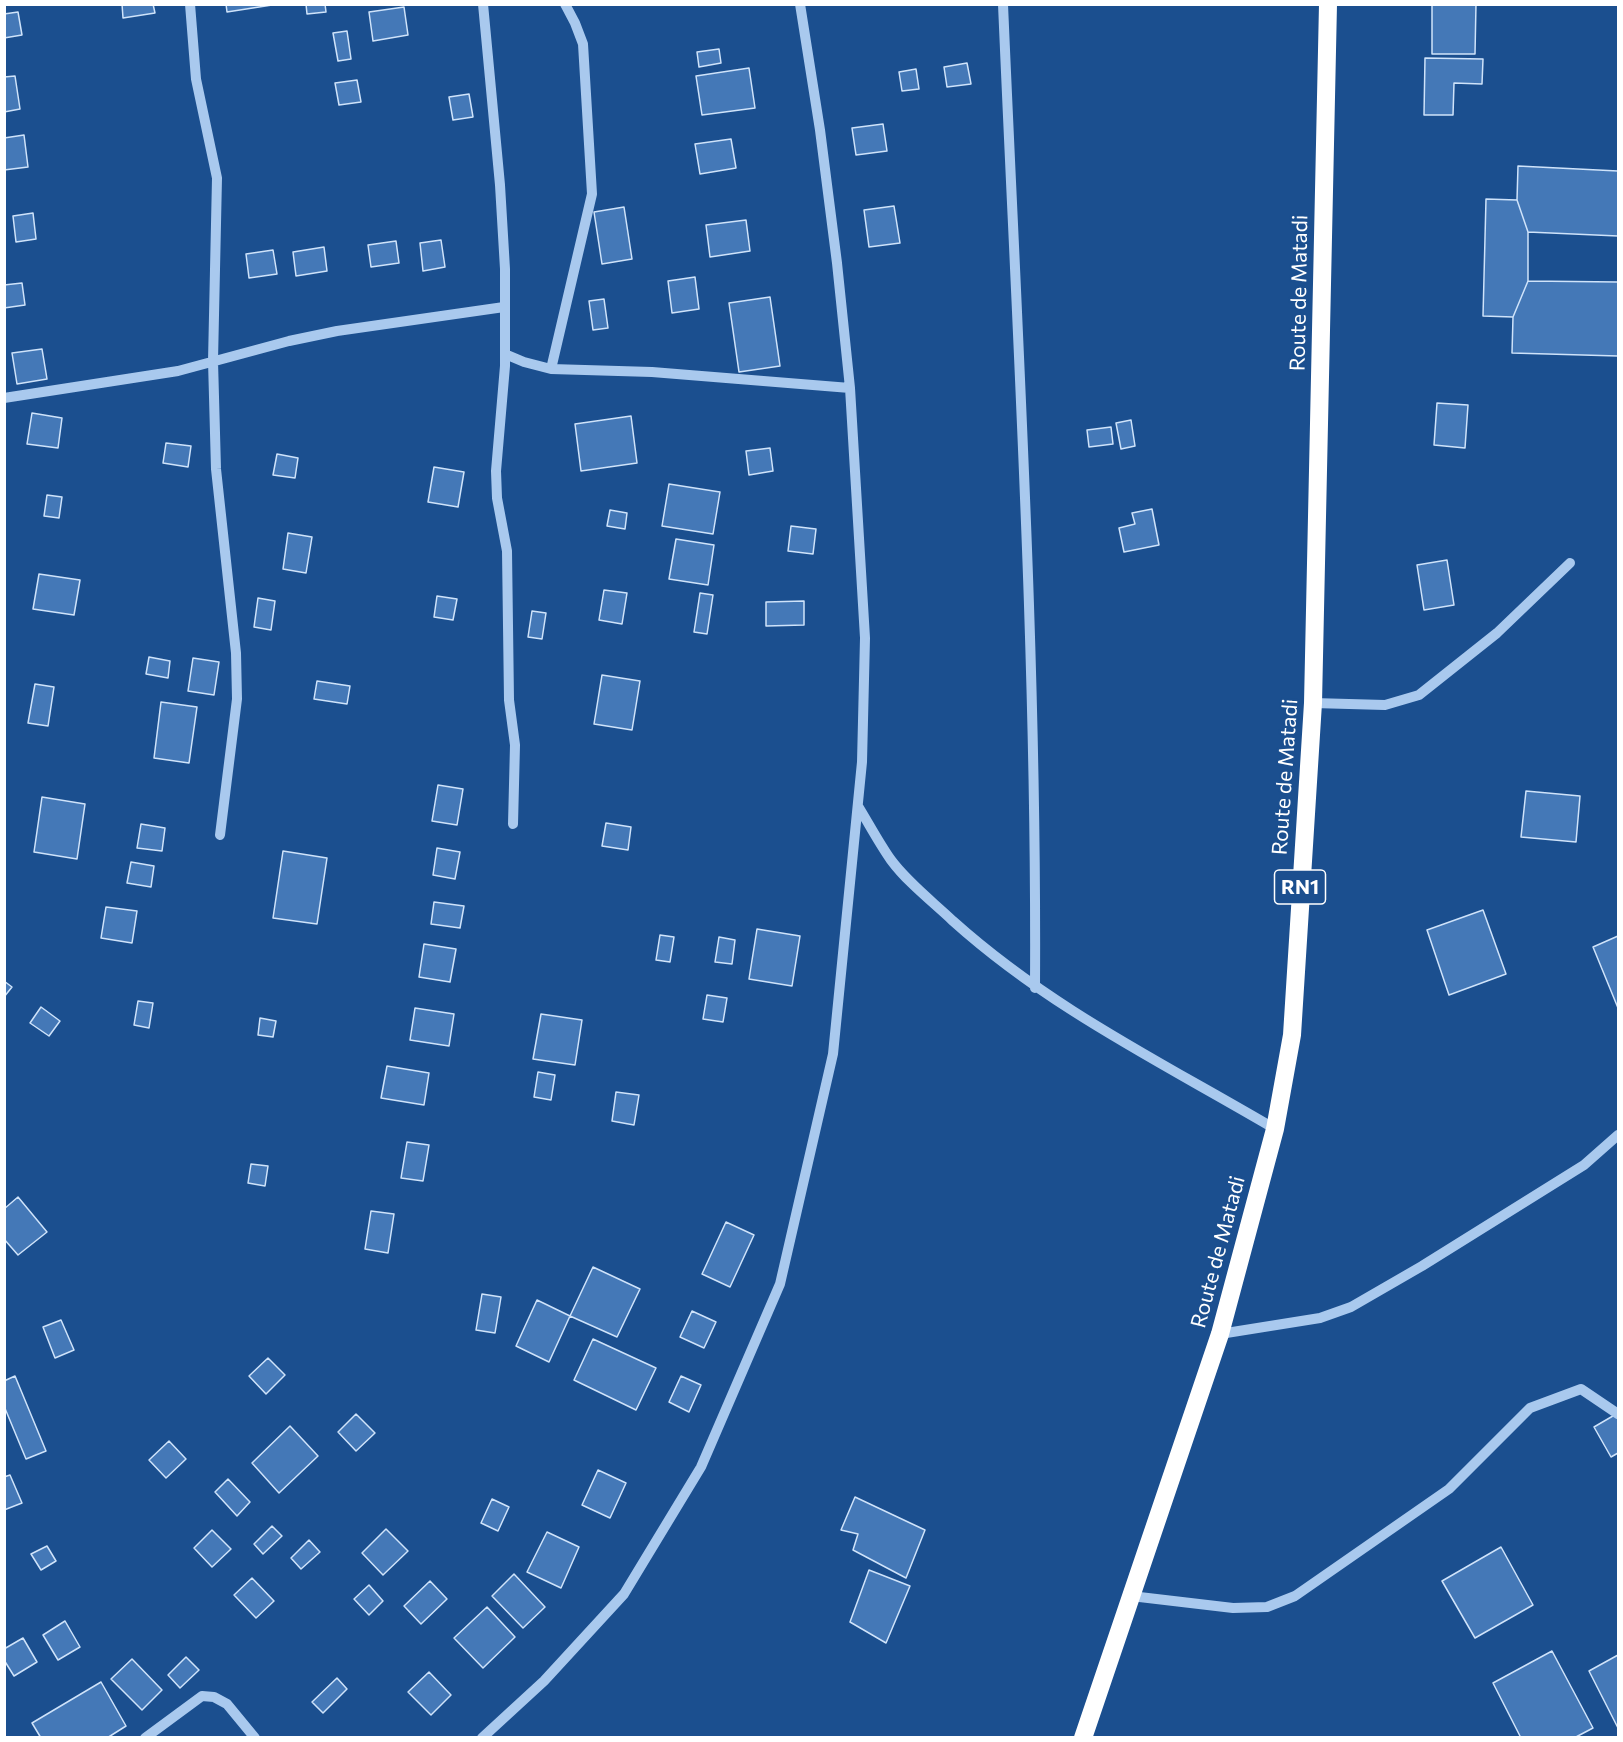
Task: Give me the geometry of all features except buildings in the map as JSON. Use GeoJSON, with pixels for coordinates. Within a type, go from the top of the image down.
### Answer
{"type":"FeatureCollection","features":[{"type":"Feature","properties":{"kind":"highway","name":"Route de Matadi"},"geometry":{"type":"LineString","coordinates":[[1083,1737],[1220,1334],[1275,1129],[1292,1035],[1313,703],[1328,4]]}},
{"type":"Feature","properties":{"kind":"street"},"geometry":{"type":"LineString","coordinates":[[190,4],[196,79],[217,178],[213,361],[216,468],[236,653],[237,699],[220,835]]}},
{"type":"Feature","properties":{"kind":"street"},"geometry":{"type":"LineString","coordinates":[[483,4],[500,185],[505,354],[496,471],[497,498],[507,550],[509,700],[516,745],[513,824]]}},
{"type":"Feature","properties":{"kind":"street"},"geometry":{"type":"LineString","coordinates":[[551,369],[592,194],[583,44],[565,4]]}},
{"type":"Feature","properties":{"kind":"street"},"geometry":{"type":"LineString","coordinates":[[482,1737],[544,1682],[624,1594],[701,1467],[780,1284],[833,1054],[862,762],[865,638],[850,388],[820,130],[800,4]]}},
{"type":"Feature","properties":{"kind":"street"},"geometry":{"type":"LineString","coordinates":[[1003,4],[1033,744],[1036,849],[1035,988]]}},
{"type":"Feature","properties":{"kind":"street"},"geometry":{"type":"LineString","coordinates":[[4,398],[131,380],[337,331],[504,307]]}},
{"type":"Feature","properties":{"kind":"street"},"geometry":{"type":"LineString","coordinates":[[505,354],[551,369],[652,372],[850,388]]}},
{"type":"Feature","properties":{"kind":"street"},"geometry":{"type":"LineString","coordinates":[[1313,703],[1385,705],[1419,695],[1497,633],[1570,563]]}},
{"type":"Feature","properties":{"kind":"street"},"geometry":{"type":"LineString","coordinates":[[857,805],[892,862],[980,945],[1035,988],[1126,1046],[1185,1076],[1275,1129]]}},
{"type":"Feature","properties":{"kind":"street"},"geometry":{"type":"LineString","coordinates":[[1220,1334],[1320,1318],[1351,1307],[1422,1266],[1584,1165],[1618,1135]]}},
{"type":"Feature","properties":{"kind":"street"},"geometry":{"type":"LineString","coordinates":[[1131,1596],[1233,1608],[1267,1606],[1295,1596],[1449,1489],[1530,1408],[1581,1389],[1618,1414]]}},
{"type":"Feature","properties":{"kind":"street"},"geometry":{"type":"LineString","coordinates":[[145,1737],[202,1696],[214,1696],[227,1704],[255,1737]]}}]}
